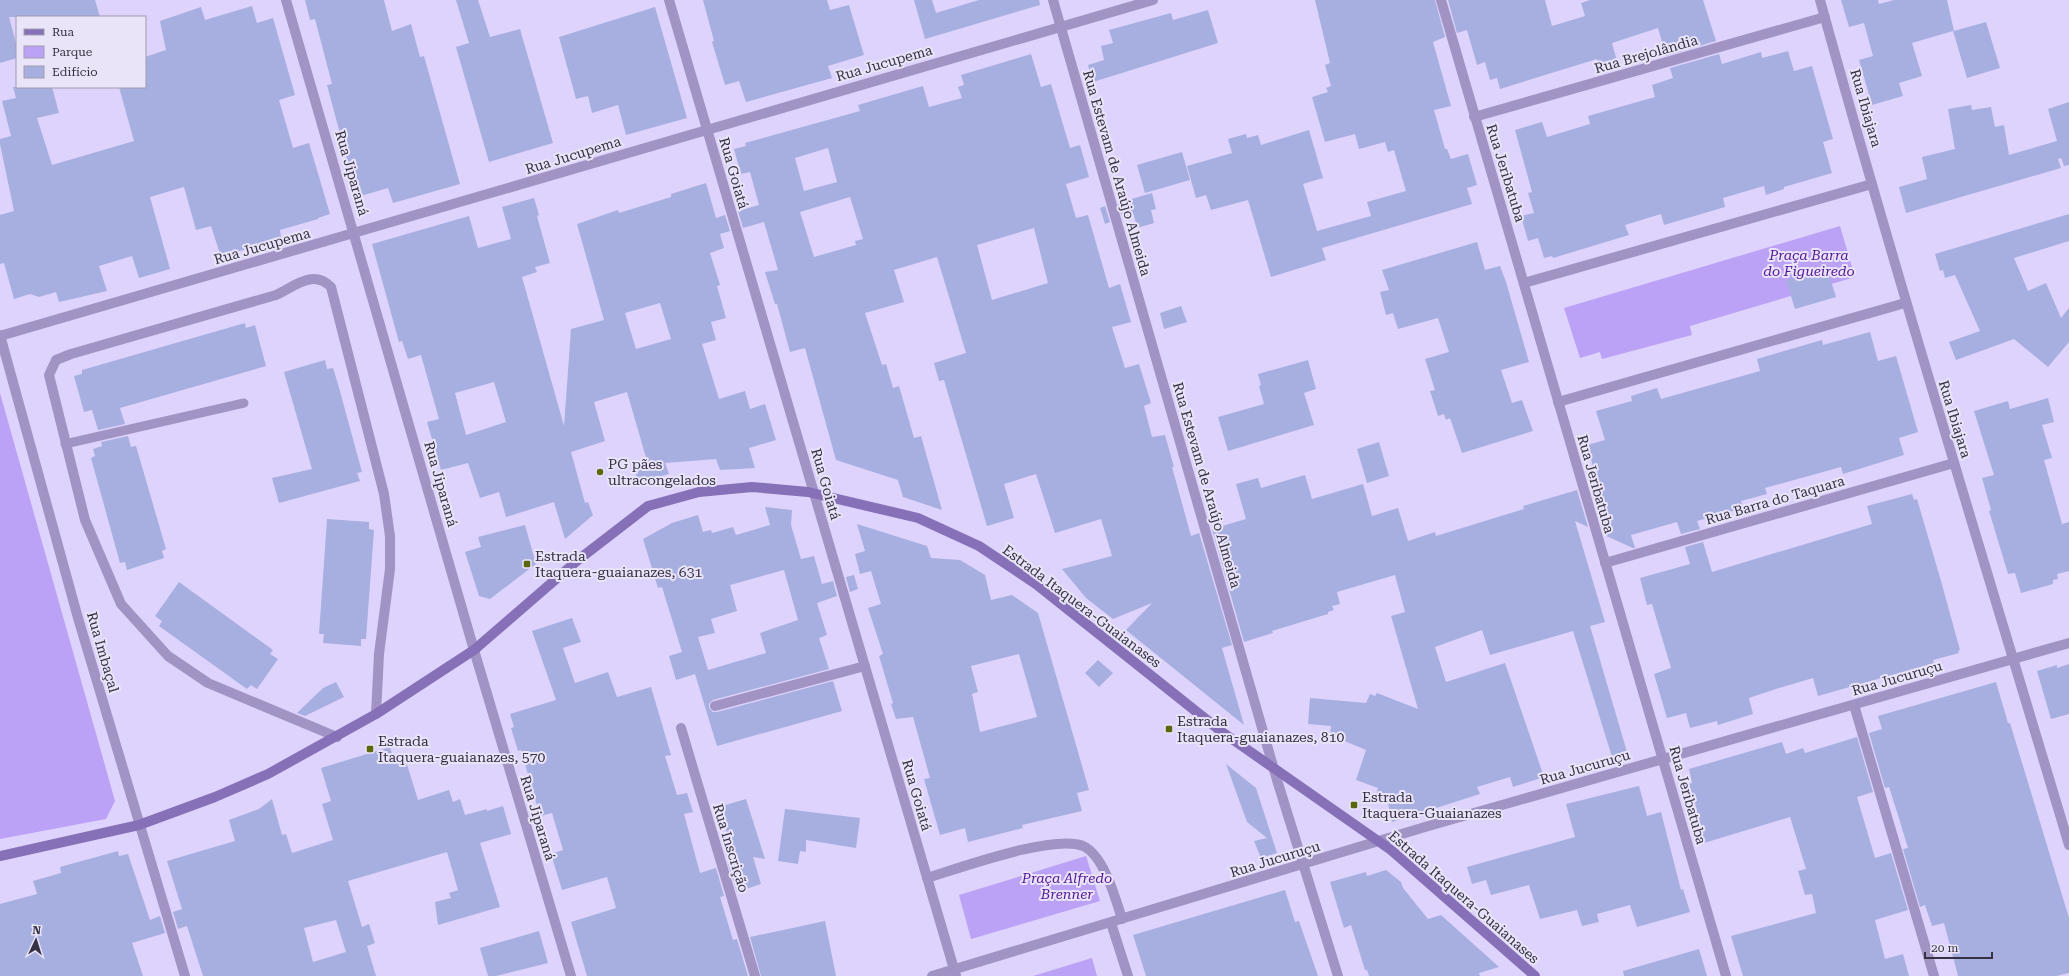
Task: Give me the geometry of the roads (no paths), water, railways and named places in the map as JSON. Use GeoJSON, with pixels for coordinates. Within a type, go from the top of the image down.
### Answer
{"type":"FeatureCollection","features":[{"type":"Feature","properties":{"kind":"main road","name":"Estrada Itaquera-Guaianases"},"geometry":{"type":"LineString","coordinates":[[0,856],[139,825],[216,797],[268,774],[376,714],[474,650],[590,550],[648,506],[699,492],[752,487],[814,494],[918,518],[979,546],[1036,584],[1222,732],[1379,841],[1535,976]]}},
{"type":"Feature","properties":{"kind":"street","name":"Rua Jiparaná"},"geometry":{"type":"LineString","coordinates":[[286,0],[570,976]]}},
{"type":"Feature","properties":{"kind":"street","name":"Rua Goiatá"},"geometry":{"type":"LineString","coordinates":[[669,0],[955,973]]}},
{"type":"Feature","properties":{"kind":"street","name":"Rua Estevam de Araújo Almeida"},"geometry":{"type":"LineString","coordinates":[[1053,0],[1274,768],[1338,976]]}},
{"type":"Feature","properties":{"kind":"street","name":"Rua Jucupema"},"geometry":{"type":"LineString","coordinates":[[0,336],[355,234],[1153,0]]}},
{"type":"Feature","properties":{"kind":"street","name":"Rua Jeribatuba"},"geometry":{"type":"LineString","coordinates":[[1441,0],[1726,976]]}},
{"type":"Feature","properties":{"kind":"street","name":"Rua Ibiajara"},"geometry":{"type":"LineString","coordinates":[[1820,0],[1905,303],[2069,845]]}},
{"type":"Feature","properties":{"kind":"street","name":"Rua Brejolândia"},"geometry":{"type":"LineString","coordinates":[[1474,117],[1825,17]]}},
{"type":"Feature","properties":{"kind":"street"},"geometry":{"type":"LineString","coordinates":[[1524,283],[1872,184]]}},
{"type":"Feature","properties":{"kind":"street"},"geometry":{"type":"LineString","coordinates":[[337,737],[208,683],[168,656],[121,604],[86,520],[65,444],[49,375],[56,360],[71,354],[276,295],[308,279],[318,278],[326,282],[331,287],[384,494],[390,536],[390,569],[379,654],[376,714]]}},
{"type":"Feature","properties":{"kind":"street"},"geometry":{"type":"LineString","coordinates":[[1558,402],[1905,303]]}},
{"type":"Feature","properties":{"kind":"street","name":"Rua Imbaçal"},"geometry":{"type":"LineString","coordinates":[[0,336],[78,618],[185,976]]}},
{"type":"Feature","properties":{"kind":"street","name":"Rua Barra do Taquara"},"geometry":{"type":"LineString","coordinates":[[1605,563],[1954,463]]}},
{"type":"Feature","properties":{"kind":"street","name":"Rua Jucuruçu"},"geometry":{"type":"LineString","coordinates":[[1111,923],[1379,841],[2069,643]]}},
{"type":"Feature","properties":{"kind":"street"},"geometry":{"type":"LineString","coordinates":[[715,706],[865,666]]}},
{"type":"Feature","properties":{"kind":"street"},"geometry":{"type":"LineString","coordinates":[[1854,705],[1934,976]]}},
{"type":"Feature","properties":{"kind":"street","name":"Rua Inscrição"},"geometry":{"type":"LineString","coordinates":[[681,728],[755,976]]}},
{"type":"Feature","properties":{"kind":"street"},"geometry":{"type":"LineString","coordinates":[[927,878],[1038,845],[1066,844],[1084,846],[1098,860],[1113,890],[1122,920]]}},
{"type":"Feature","properties":{"kind":"street"},"geometry":{"type":"LineString","coordinates":[[932,976],[955,973],[1111,923],[1128,976]]}},
{"type":"Feature","properties":{"kind":"lane"},"geometry":{"type":"LineString","coordinates":[[65,444],[244,403]]}},
{"type":"Feature","properties":{"kind":"place","name":"PG pães ultracongelados"},"geometry":{"type":"Point","coordinates":[600,472]}},
{"type":"Feature","properties":{"kind":"place","name":"Estrada Itaquera-guaianazes, 631"},"geometry":{"type":"Point","coordinates":[527,564]}},
{"type":"Feature","properties":{"kind":"place","name":"Estrada Itaquera-guaianazes, 810"},"geometry":{"type":"Point","coordinates":[1169,729]}},
{"type":"Feature","properties":{"kind":"place","name":"Estrada Itaquera-guaianazes, 570"},"geometry":{"type":"Point","coordinates":[370,749]}},
{"type":"Feature","properties":{"kind":"place","name":"Estrada Itaquera-Guaianazes"},"geometry":{"type":"Point","coordinates":[1354,805]}},
{"type":"Feature","properties":{"kind":"park label","name":"Praça Barra do Figueiredo"},"geometry":{"type":"Point","coordinates":[1809,264]}},
{"type":"Feature","properties":{"kind":"park label","name":"Praça Alfredo Brenner"},"geometry":{"type":"Point","coordinates":[1067,886]}}]}
